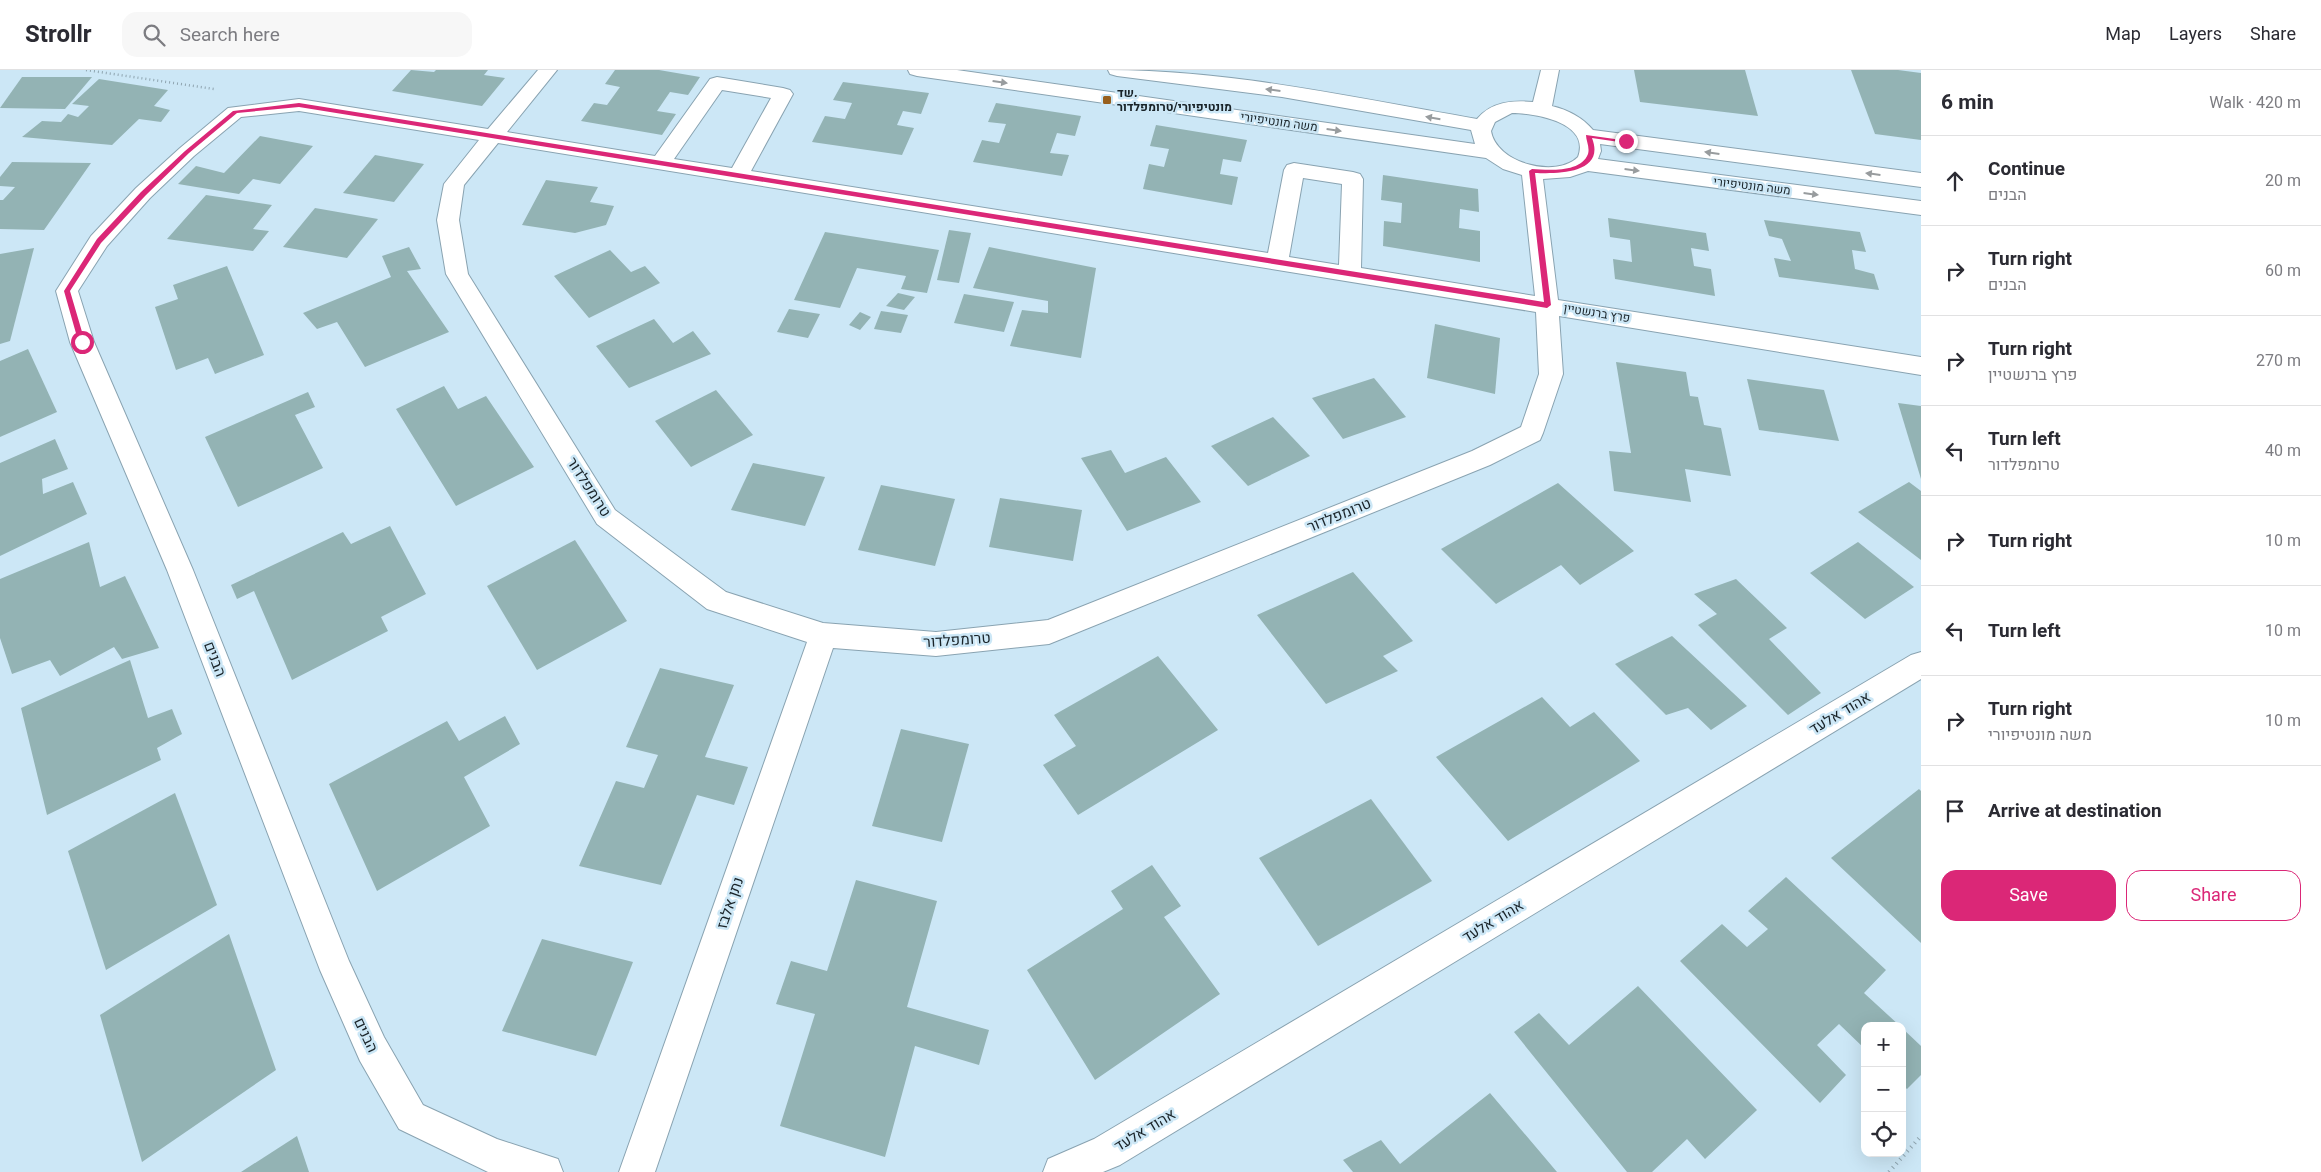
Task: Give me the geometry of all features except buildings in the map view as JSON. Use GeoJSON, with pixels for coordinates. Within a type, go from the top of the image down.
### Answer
{"type":"FeatureCollection","features":[{"type":"Feature","properties":{"kind":"street","name":"טרומפלדור"},"geometry":{"type":"LineString","coordinates":[[548,70],[454,184],[448,220],[457,274],[606,517],[717,601],[822,635],[936,644],[1049,632],[1481,458],[1531,433],[1551,374],[1547,305],[1532,171]]}},
{"type":"Feature","properties":{"kind":"street","name":"משה מונטיפיורי"},"geometry":{"type":"LineString","coordinates":[[917,70],[1493,153]]}},
{"type":"Feature","properties":{"kind":"street","name":"משה מונטיפיורי"},"geometry":{"type":"LineString","coordinates":[[1116,70],[1282,92],[1481,126]]}},
{"type":"Feature","properties":{"kind":"street"},"geometry":{"type":"LineString","coordinates":[[1541,109],[1550,70]]}},
{"type":"Feature","properties":{"kind":"street"},"geometry":{"type":"LineString","coordinates":[[660,164],[717,83],[783,94],[738,176]]}},
{"type":"Feature","properties":{"kind":"street","name":"פרץ ברנשטיין"},"geometry":{"type":"LineString","coordinates":[[235,112],[299,105],[1921,366]]}},
{"type":"Feature","properties":{"kind":"street"},"geometry":{"type":"LineString","coordinates":[[1509,107],[1541,109],[1574,122],[1588,136],[1592,146],[1590,156],[1584,164],[1562,172],[1532,171],[1510,164],[1493,153],[1480,135],[1481,126],[1486,117],[1496,111],[1509,107]]}},
{"type":"Feature","properties":{"kind":"street","name":"הבנים"},"geometry":{"type":"LineString","coordinates":[[235,112],[187,152],[99,241],[67,291],[79,334],[180,570],[336,970],[372,1049],[411,1117],[493,1156],[545,1172]]}},
{"type":"Feature","properties":{"kind":"street","name":"משה מונטיפיורי"},"geometry":{"type":"LineString","coordinates":[[1588,136],[1921,180]]}},
{"type":"Feature","properties":{"kind":"street","name":"משה מונטיפיורי"},"geometry":{"type":"LineString","coordinates":[[1584,164],[1921,208]]}},
{"type":"Feature","properties":{"kind":"street"},"geometry":{"type":"LineString","coordinates":[[1277,262],[1294,170],[1353,179],[1350,274]]}},
{"type":"Feature","properties":{"kind":"street","name":"נתן אלבז"},"geometry":{"type":"LineString","coordinates":[[637,1172],[822,635]]}},
{"type":"Feature","properties":{"kind":"street","name":"אהוד אלעד"},"geometry":{"type":"LineString","coordinates":[[1061,1172],[1107,1152],[1921,664]]}},
{"type":"Feature","properties":{"kind":"path"},"geometry":{"type":"LineString","coordinates":[[86,70],[231,92],[235,112]]}},
{"type":"Feature","properties":{"kind":"path"},"geometry":{"type":"LineString","coordinates":[[1888,1172],[1921,1136]]}},
{"type":"Feature","properties":{"kind":"place","name":"שד. מונטיפיורי/טרומפלדור"},"geometry":{"type":"Point","coordinates":[1107,100]}},
{"type":"Feature","properties":{"kind":"route"},"geometry":{"type":"LineString","coordinates":[[82,342],[67,291],[99,241],[143,194],[187,152],[235,112],[299,105],[354,113],[492,137],[1547,305],[1532,171],[1562,172],[1584,164],[1590,156],[1592,146],[1588,136],[1626,141]]}}]}
